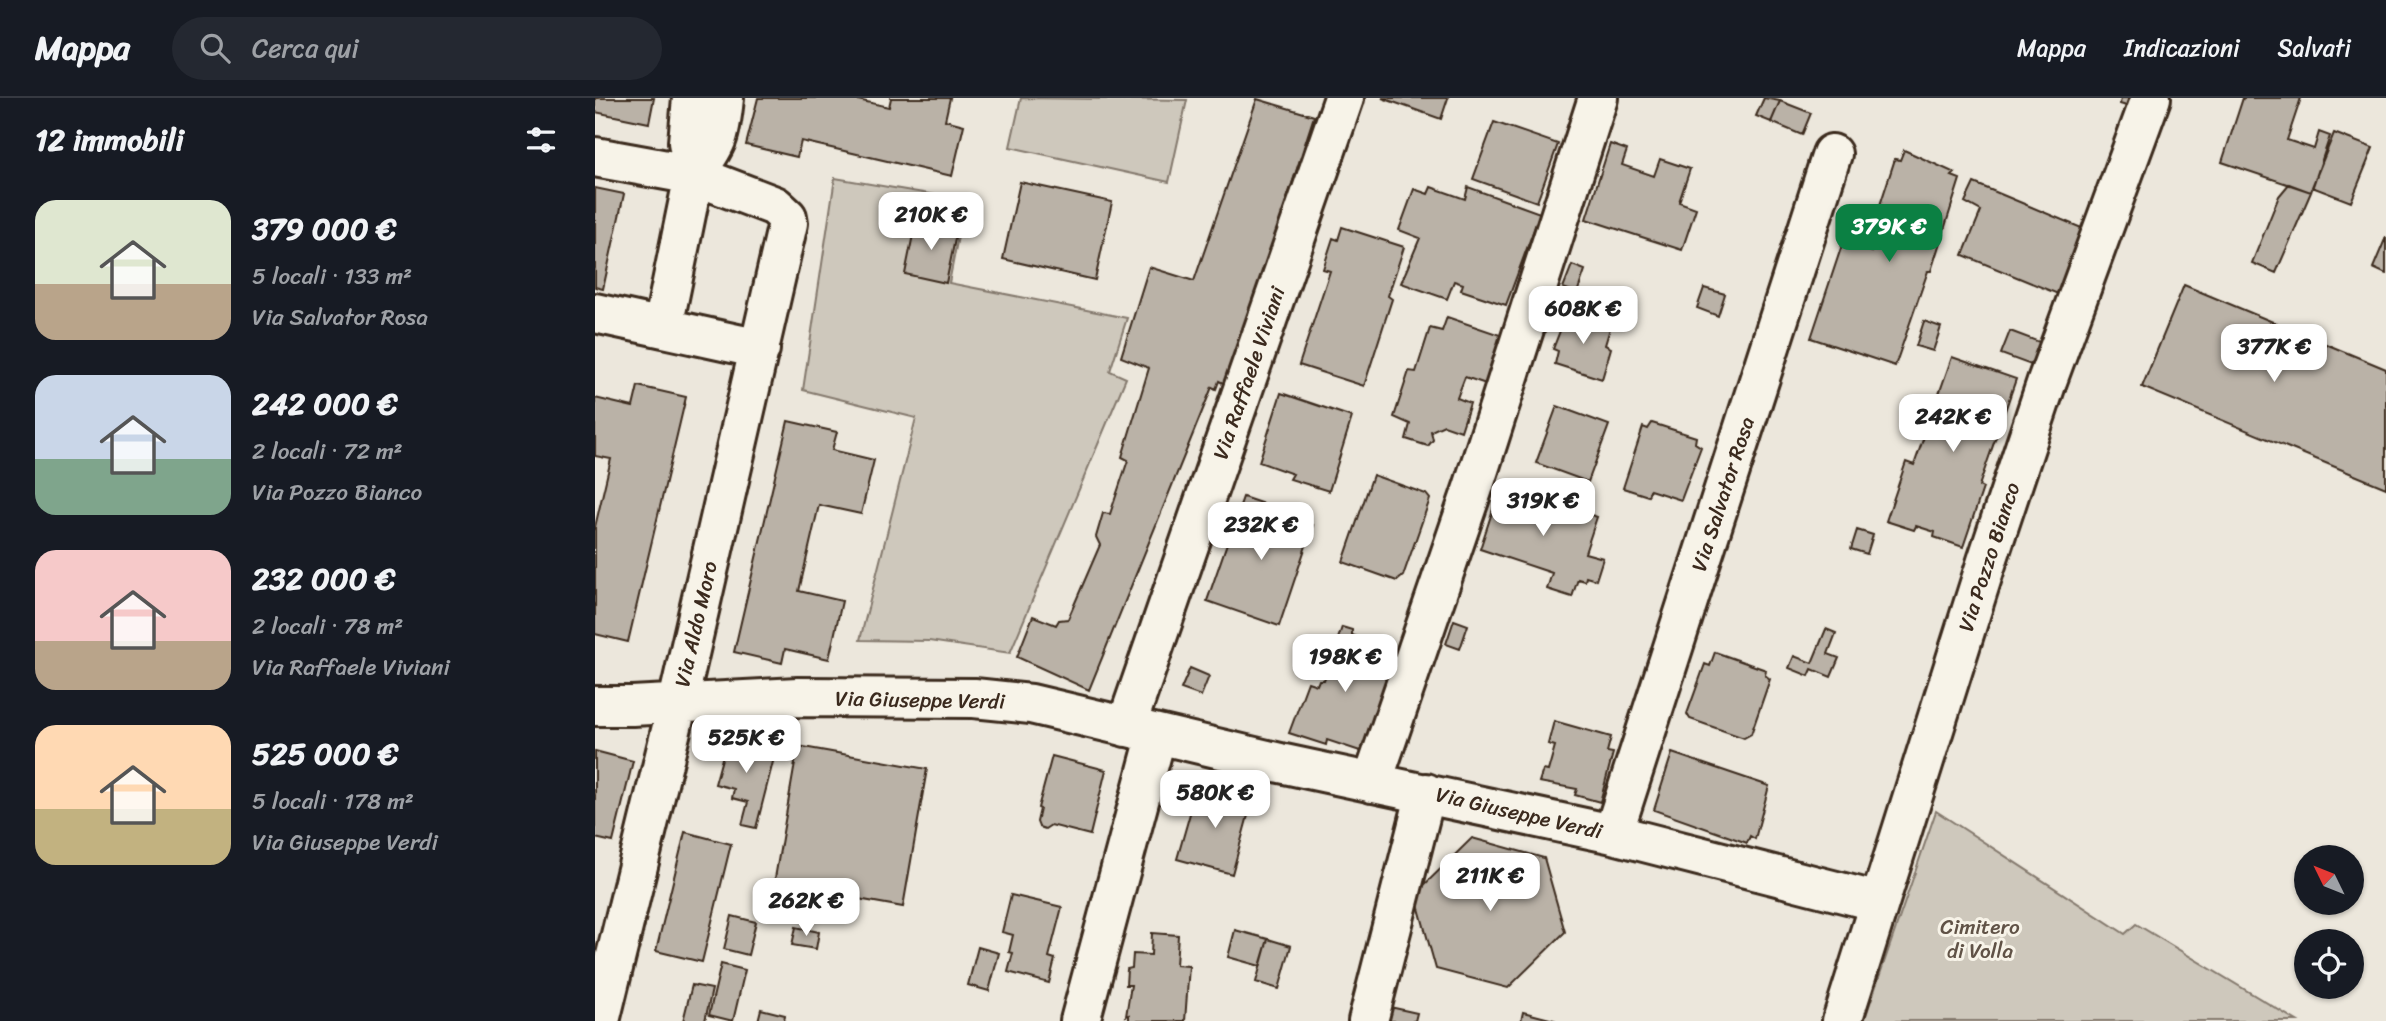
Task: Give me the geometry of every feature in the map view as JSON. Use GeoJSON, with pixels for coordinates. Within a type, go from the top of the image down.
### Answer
{"type":"FeatureCollection","features":[{"type":"Feature","properties":{"kind":"street"},"geometry":{"type":"LineString","coordinates":[[663,327],[695,175],[688,142],[692,98]]}},
{"type":"Feature","properties":{"kind":"street"},"geometry":{"type":"LineString","coordinates":[[695,175],[711,153],[720,134],[724,98]]}},
{"type":"Feature","properties":{"kind":"street","name":"Via Raffaele Viviani"},"geometry":{"type":"LineString","coordinates":[[1142,731],[1343,98]]}},
{"type":"Feature","properties":{"kind":"street"},"geometry":{"type":"LineString","coordinates":[[1373,783],[1473,488],[1598,98]]}},
{"type":"Feature","properties":{"kind":"street","name":"Via Pozzo Bianco"},"geometry":{"type":"LineString","coordinates":[[1842,1021],[2047,380],[2151,98]]}},
{"type":"Feature","properties":{"kind":"street","name":"Via Salvator Rosa"},"geometry":{"type":"LineString","coordinates":[[1613,834],[1832,154]]}},
{"type":"Feature","properties":{"kind":"street"},"geometry":{"type":"LineString","coordinates":[[595,157],[695,175]]}},
{"type":"Feature","properties":{"kind":"street","name":"Via Aldo Moro"},"geometry":{"type":"LineString","coordinates":[[600,1021],[678,702],[787,223],[787,217],[775,206],[695,175]]}},
{"type":"Feature","properties":{"kind":"street"},"geometry":{"type":"LineString","coordinates":[[595,313],[760,349]]}},
{"type":"Feature","properties":{"kind":"street","name":"Via Giuseppe Verdi"},"geometry":{"type":"LineString","coordinates":[[595,706],[798,697],[974,698],[1031,704],[1373,783],[1613,834],[1879,902]]}},
{"type":"Feature","properties":{"kind":"street"},"geometry":{"type":"LineString","coordinates":[[1080,1021],[1142,731]]}},
{"type":"Feature","properties":{"kind":"street"},"geometry":{"type":"LineString","coordinates":[[1368,1021],[1426,793]]}},
{"type":"Feature","properties":{"kind":"green space"},"geometry":{"type":"Polygon","coordinates":[[[1021,98],[1187,100],[1169,182],[1010,147],[1021,98]]]}},
{"type":"Feature","properties":{"kind":"green space"},"geometry":{"type":"Polygon","coordinates":[[[835,178],[965,200],[949,283],[1127,318],[1110,371],[1126,378],[1010,653],[929,641],[860,640],[916,418],[803,390],[835,178]]]}},
{"type":"Feature","properties":{"kind":"green space","name":"Cimitero di Volla"},"geometry":{"type":"Polygon","coordinates":[[[1936,811],[2125,934],[2136,924],[2297,1021],[1864,1021],[1936,811]]]}},
{"type":"Feature","properties":{"kind":"building"},"geometry":{"type":"Polygon","coordinates":[[[595,98],[654,98],[649,123],[595,112],[595,98]]]}},
{"type":"Feature","properties":{"kind":"building"},"geometry":{"type":"Polygon","coordinates":[[[758,98],[849,98],[889,107],[891,98],[950,98],[945,120],[964,125],[952,176],[801,141],[797,157],[746,145],[758,98]]]}},
{"type":"Feature","properties":{"kind":"building"},"geometry":{"type":"Polygon","coordinates":[[[1382,98],[1448,98],[1441,119],[1382,98]]]}},
{"type":"Feature","properties":{"kind":"building"},"geometry":{"type":"Polygon","coordinates":[[[1764,98],[1780,101],[1771,122],[1756,116],[1764,98]]]}},
{"type":"Feature","properties":{"kind":"building"},"geometry":{"type":"Polygon","coordinates":[[[2121,98],[2141,98],[2136,109],[2120,104],[2121,98]]]}},
{"type":"Feature","properties":{"kind":"building"},"geometry":{"type":"Polygon","coordinates":[[[2243,98],[2301,98],[2287,140],[2314,149],[2319,132],[2330,136],[2311,192],[2222,162],[2243,98]]]}},
{"type":"Feature","properties":{"kind":"building"},"geometry":{"type":"Polygon","coordinates":[[[1257,99],[1314,116],[1227,385],[1219,381],[1216,389],[1212,387],[1089,690],[1017,657],[1033,616],[1056,625],[1059,620],[1068,619],[1100,545],[1096,537],[1103,513],[1110,514],[1128,460],[1122,457],[1149,368],[1121,357],[1149,267],[1194,281],[1257,99]]]}},
{"type":"Feature","properties":{"kind":"building"},"geometry":{"type":"Polygon","coordinates":[[[1780,101],[1811,113],[1802,135],[1771,122],[1780,101]]]}},
{"type":"Feature","properties":{"kind":"building"},"geometry":{"type":"Polygon","coordinates":[[[1494,122],[1558,144],[1537,202],[1473,179],[1494,122]]]}},
{"type":"Feature","properties":{"kind":"building"},"geometry":{"type":"Polygon","coordinates":[[[2334,133],[2373,148],[2351,202],[2312,187],[2334,133]]]}},
{"type":"Feature","properties":{"kind":"building"},"geometry":{"type":"Polygon","coordinates":[[[1610,144],[1627,150],[1622,165],[1654,176],[1660,159],[1690,169],[1679,202],[1696,208],[1682,250],[1586,219],[1610,144]]]}},
{"type":"Feature","properties":{"kind":"building"},"geometry":{"type":"Polygon","coordinates":[[[1904,150],[1955,173],[1952,176],[1960,179],[1931,271],[1928,271],[1895,366],[1811,338],[1843,242],[1872,252],[1876,237],[1870,236],[1895,159],[1900,160],[1904,150]]]}},
{"type":"Feature","properties":{"kind":"building"},"geometry":{"type":"Polygon","coordinates":[[[1020,182],[1112,202],[1095,280],[1003,259],[1020,182]]]}},
{"type":"Feature","properties":{"kind":"building"},"geometry":{"type":"Polygon","coordinates":[[[1974,183],[2084,229],[2058,294],[1963,255],[1981,211],[1965,202],[1974,183]]]}},
{"type":"Feature","properties":{"kind":"building"},"geometry":{"type":"Polygon","coordinates":[[[2289,184],[2311,192],[2276,273],[2252,263],[2279,196],[2289,184]]]}},
{"type":"Feature","properties":{"kind":"building"},"geometry":{"type":"Polygon","coordinates":[[[1431,187],[1465,199],[1468,187],[1540,213],[1506,305],[1461,290],[1463,284],[1454,281],[1447,299],[1401,283],[1420,238],[1399,230],[1414,189],[1428,194],[1431,187]]]}},
{"type":"Feature","properties":{"kind":"building"},"geometry":{"type":"Polygon","coordinates":[[[595,188],[624,194],[603,289],[595,287],[595,188]]]}},
{"type":"Feature","properties":{"kind":"building"},"geometry":{"type":"Polygon","coordinates":[[[916,220],[957,229],[946,283],[905,274],[916,220]]]}},
{"type":"Feature","properties":{"kind":"building"},"geometry":{"type":"Polygon","coordinates":[[[1342,227],[1404,247],[1388,296],[1392,299],[1364,386],[1299,365],[1330,271],[1323,269],[1333,238],[1338,240],[1342,227]]]}},
{"type":"Feature","properties":{"kind":"building"},"geometry":{"type":"Polygon","coordinates":[[[2386,237],[2386,274],[2373,268],[2386,237]]]}},
{"type":"Feature","properties":{"kind":"building"},"geometry":{"type":"Polygon","coordinates":[[[1572,265],[1585,270],[1577,293],[1563,288],[1572,265]]]}},
{"type":"Feature","properties":{"kind":"building"},"geometry":{"type":"Polygon","coordinates":[[[2184,285],[2386,369],[2386,488],[2142,387],[2184,285]]]}},
{"type":"Feature","properties":{"kind":"building"},"geometry":{"type":"Polygon","coordinates":[[[1704,288],[1725,294],[1718,316],[1697,308],[1704,288]]]}},
{"type":"Feature","properties":{"kind":"building"},"geometry":{"type":"Polygon","coordinates":[[[1567,313],[1611,325],[1605,345],[1611,348],[1602,379],[1555,364],[1558,351],[1553,349],[1567,313]]]}},
{"type":"Feature","properties":{"kind":"building"},"geometry":{"type":"Polygon","coordinates":[[[1447,317],[1503,336],[1486,384],[1465,377],[1457,398],[1470,403],[1461,431],[1444,425],[1431,431],[1433,440],[1428,446],[1406,439],[1410,424],[1394,417],[1409,371],[1416,372],[1430,328],[1442,331],[1447,317]]]}},
{"type":"Feature","properties":{"kind":"building"},"geometry":{"type":"Polygon","coordinates":[[[1924,321],[1941,327],[1933,351],[1916,346],[1924,321]]]}},
{"type":"Feature","properties":{"kind":"building"},"geometry":{"type":"Polygon","coordinates":[[[2010,331],[2050,346],[2042,369],[2001,354],[2010,331]]]}},
{"type":"Feature","properties":{"kind":"building"},"geometry":{"type":"Polygon","coordinates":[[[1952,357],[2016,379],[1979,486],[1983,488],[1963,547],[1934,537],[1935,532],[1916,526],[1914,530],[1886,521],[1906,462],[1914,465],[1952,357]]]}},
{"type":"Feature","properties":{"kind":"building"},"geometry":{"type":"Polygon","coordinates":[[[638,386],[686,397],[628,642],[595,634],[595,527],[611,459],[595,456],[595,398],[633,407],[638,386]]]}},
{"type":"Feature","properties":{"kind":"building"},"geometry":{"type":"Polygon","coordinates":[[[1281,393],[1352,417],[1329,491],[1290,479],[1293,474],[1259,462],[1281,393]]]}},
{"type":"Feature","properties":{"kind":"building"},"geometry":{"type":"Polygon","coordinates":[[[1557,406],[1609,425],[1588,482],[1536,463],[1557,406]]]}},
{"type":"Feature","properties":{"kind":"building"},"geometry":{"type":"Polygon","coordinates":[[[788,421],[837,432],[832,450],[874,460],[861,514],[819,505],[799,591],[842,601],[829,659],[785,649],[782,663],[734,652],[788,421]]]}},
{"type":"Feature","properties":{"kind":"building"},"geometry":{"type":"Polygon","coordinates":[[[1652,423],[1696,437],[1695,443],[1701,447],[1681,500],[1650,490],[1648,496],[1623,488],[1643,427],[1648,429],[1652,423]]]}},
{"type":"Feature","properties":{"kind":"building"},"geometry":{"type":"Polygon","coordinates":[[[1373,475],[1426,494],[1430,499],[1403,576],[1397,581],[1343,562],[1373,475]]]}},
{"type":"Feature","properties":{"kind":"building"},"geometry":{"type":"Polygon","coordinates":[[[1501,485],[1597,517],[1585,553],[1603,558],[1596,580],[1586,577],[1585,581],[1578,579],[1572,597],[1547,589],[1552,573],[1480,549],[1501,485]]]}},
{"type":"Feature","properties":{"kind":"building"},"geometry":{"type":"Polygon","coordinates":[[[1243,497],[1305,518],[1303,521],[1313,525],[1279,626],[1207,601],[1243,497]]]}},
{"type":"Feature","properties":{"kind":"building"},"geometry":{"type":"Polygon","coordinates":[[[1857,530],[1873,535],[1867,554],[1851,549],[1857,530]]]}},
{"type":"Feature","properties":{"kind":"building"},"geometry":{"type":"Polygon","coordinates":[[[1454,620],[1468,625],[1460,649],[1446,644],[1454,620]]]}},
{"type":"Feature","properties":{"kind":"building"},"geometry":{"type":"Polygon","coordinates":[[[1342,627],[1352,630],[1352,635],[1396,652],[1363,752],[1327,740],[1326,745],[1289,733],[1308,682],[1317,685],[1319,680],[1324,680],[1342,627]]]}},
{"type":"Feature","properties":{"kind":"building"},"geometry":{"type":"Polygon","coordinates":[[[1826,629],[1836,633],[1828,654],[1839,658],[1831,677],[1812,669],[1809,676],[1789,668],[1794,656],[1812,663],[1826,629]]]}},
{"type":"Feature","properties":{"kind":"building"},"geometry":{"type":"Polygon","coordinates":[[[1715,652],[1766,670],[1765,675],[1770,679],[1751,734],[1744,738],[1690,719],[1687,714],[1705,664],[1710,666],[1715,652]]]}},
{"type":"Feature","properties":{"kind":"building"},"geometry":{"type":"Polygon","coordinates":[[[1190,668],[1209,676],[1201,696],[1181,689],[1190,668]]]}},
{"type":"Feature","properties":{"kind":"building"},"geometry":{"type":"Polygon","coordinates":[[[1554,721],[1611,737],[1607,752],[1613,753],[1600,802],[1575,795],[1577,789],[1539,782],[1543,770],[1548,771],[1555,746],[1548,744],[1554,721]]]}},
{"type":"Feature","properties":{"kind":"building"},"geometry":{"type":"Polygon","coordinates":[[[729,733],[750,738],[747,747],[775,754],[756,828],[742,825],[748,802],[732,798],[734,789],[715,784],[729,733]]]}},
{"type":"Feature","properties":{"kind":"building"},"geometry":{"type":"Polygon","coordinates":[[[798,746],[927,769],[903,907],[774,884],[798,746]]]}},
{"type":"Feature","properties":{"kind":"building"},"geometry":{"type":"Polygon","coordinates":[[[595,751],[633,761],[613,842],[595,838],[595,751]]]}},
{"type":"Feature","properties":{"kind":"building"},"geometry":{"type":"Polygon","coordinates":[[[1672,753],[1769,786],[1755,839],[1750,836],[1747,843],[1654,810],[1672,753]]]}},
{"type":"Feature","properties":{"kind":"building"},"geometry":{"type":"Polygon","coordinates":[[[1052,756],[1106,770],[1090,835],[1051,825],[1045,829],[1039,827],[1038,808],[1052,756]]]}},
{"type":"Feature","properties":{"kind":"building"},"geometry":{"type":"Polygon","coordinates":[[[1197,789],[1216,795],[1221,790],[1252,801],[1232,874],[1177,859],[1197,789]]]}},
{"type":"Feature","properties":{"kind":"building"},"geometry":{"type":"Polygon","coordinates":[[[685,832],[731,844],[702,962],[656,951],[685,832]]]}},
{"type":"Feature","properties":{"kind":"building"},"geometry":{"type":"Polygon","coordinates":[[[1472,838],[1544,858],[1565,932],[1508,988],[1436,969],[1415,894],[1472,838]]]}},
{"type":"Feature","properties":{"kind":"building"},"geometry":{"type":"Polygon","coordinates":[[[1011,895],[1062,907],[1049,957],[1055,959],[1049,983],[1008,972],[1013,953],[1009,952],[1013,935],[1002,932],[1011,895]]]}},
{"type":"Feature","properties":{"kind":"building"},"geometry":{"type":"Polygon","coordinates":[[[732,916],[756,922],[748,955],[724,949],[732,916]]]}},
{"type":"Feature","properties":{"kind":"building"},"geometry":{"type":"Polygon","coordinates":[[[796,927],[819,932],[816,949],[792,945],[796,927]]]}},
{"type":"Feature","properties":{"kind":"building"},"geometry":{"type":"Polygon","coordinates":[[[1235,930],[1268,939],[1260,966],[1228,957],[1235,930]]]}},
{"type":"Feature","properties":{"kind":"building"},"geometry":{"type":"Polygon","coordinates":[[[1152,933],[1178,935],[1176,965],[1189,966],[1185,1021],[1129,1021],[1129,1015],[1126,1016],[1131,985],[1126,985],[1127,969],[1132,968],[1133,954],[1151,955],[1152,933]]]}},
{"type":"Feature","properties":{"kind":"building"},"geometry":{"type":"Polygon","coordinates":[[[1268,939],[1291,946],[1279,989],[1256,982],[1268,939]]]}},
{"type":"Feature","properties":{"kind":"building"},"geometry":{"type":"Polygon","coordinates":[[[978,947],[999,953],[989,991],[968,985],[978,947]]]}},
{"type":"Feature","properties":{"kind":"building"},"geometry":{"type":"Polygon","coordinates":[[[721,964],[745,970],[733,1021],[709,1015],[721,964]]]}},
{"type":"Feature","properties":{"kind":"building"},"geometry":{"type":"Polygon","coordinates":[[[692,985],[712,989],[705,1021],[683,1021],[692,985]]]}},
{"type":"Feature","properties":{"kind":"building"},"geometry":{"type":"Polygon","coordinates":[[[1390,1007],[1417,1013],[1415,1021],[1387,1021],[1390,1007]]]}},
{"type":"Feature","properties":{"kind":"building"},"geometry":{"type":"Polygon","coordinates":[[[761,1009],[785,1015],[784,1021],[758,1021],[761,1009]]]}},
{"type":"Feature","properties":{"kind":"building"},"geometry":{"type":"Polygon","coordinates":[[[1523,1012],[1554,1020],[1521,1021],[1523,1012]]]}}]}
